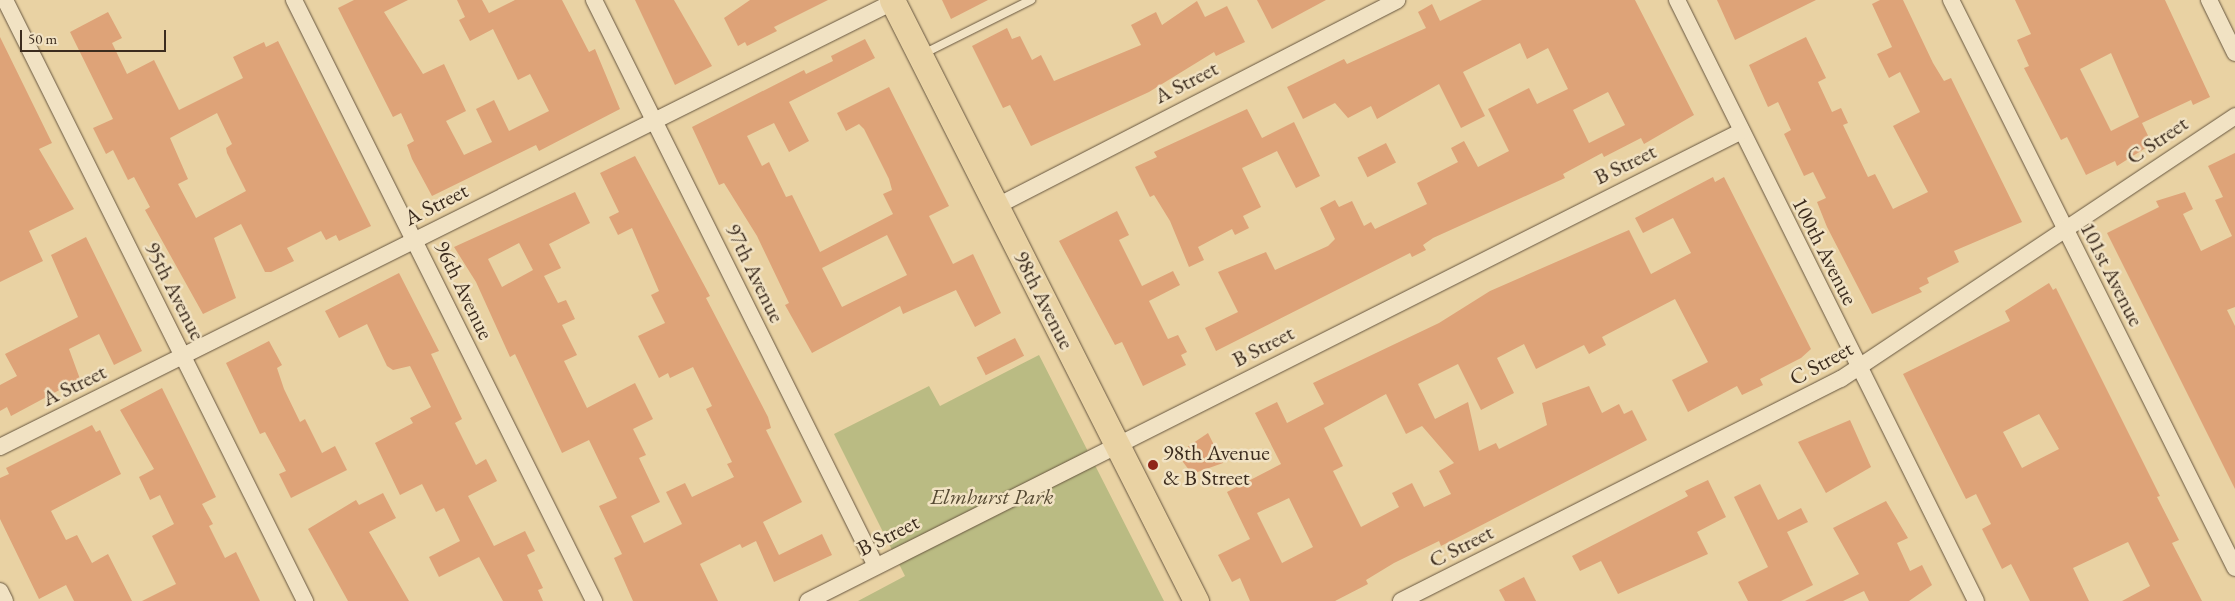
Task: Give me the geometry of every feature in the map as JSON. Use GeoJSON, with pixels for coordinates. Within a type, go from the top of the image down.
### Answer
{"type":"FeatureCollection","features":[{"type":"Feature","properties":{"kind":"main road","name":"98th Avenue"},"geometry":{"type":"LineString","coordinates":[[892,1],[1196,601]]}},
{"type":"Feature","properties":{"kind":"street","name":"95th Avenue"},"geometry":{"type":"LineString","coordinates":[[5,0],[305,601]]}},
{"type":"Feature","properties":{"kind":"street","name":"96th Avenue"},"geometry":{"type":"LineString","coordinates":[[294,0],[594,601]]}},
{"type":"Feature","properties":{"kind":"street","name":"97th Avenue"},"geometry":{"type":"LineString","coordinates":[[594,0],[876,566]]}},
{"type":"Feature","properties":{"kind":"street","name":"A Street"},"geometry":{"type":"LineString","coordinates":[[997,206],[1397,0]]}},
{"type":"Feature","properties":{"kind":"street","name":"100th Avenue"},"geometry":{"type":"LineString","coordinates":[[1676,0],[1740,132],[1976,601]]}},
{"type":"Feature","properties":{"kind":"street","name":"101st Avenue"},"geometry":{"type":"LineString","coordinates":[[1951,0],[2235,568]]}},
{"type":"Feature","properties":{"kind":"street"},"geometry":{"type":"LineString","coordinates":[[2209,0],[2235,53]]}},
{"type":"Feature","properties":{"kind":"street","name":"A Street"},"geometry":{"type":"LineString","coordinates":[[0,447],[892,1]]}},
{"type":"Feature","properties":{"kind":"street","name":"C Street"},"geometry":{"type":"LineString","coordinates":[[1401,601],[1859,368],[2235,116]]}},
{"type":"Feature","properties":{"kind":"street","name":"B Street"},"geometry":{"type":"LineString","coordinates":[[808,601],[1740,132]]}},
{"type":"Feature","properties":{"kind":"street"},"geometry":{"type":"LineString","coordinates":[[0,591],[5,601]]}},
{"type":"Feature","properties":{"kind":"lane"},"geometry":{"type":"LineString","coordinates":[[920,55],[1031,0]]}},
{"type":"Feature","properties":{"kind":"green space","name":"Elmhurst Park"},"geometry":{"type":"Polygon","coordinates":[[[1039,355],[1164,601],[858,601],[905,576],[834,434],[929,386],[940,406],[1039,355]]]}},
{"type":"Feature","properties":{"kind":"building"},"geometry":{"type":"Polygon","coordinates":[[[354,0],[408,0],[384,12],[423,74],[444,64],[466,111],[446,121],[464,155],[492,142],[476,109],[494,100],[509,131],[549,111],[530,74],[518,80],[493,29],[470,41],[459,20],[465,17],[457,0],[482,0],[489,13],[515,0],[562,0],[589,52],[595,49],[620,109],[539,151],[536,145],[432,196],[412,159],[407,145],[414,141],[401,113],[393,117],[338,8],[354,0]]]}},
{"type":"Feature","properties":{"kind":"building"},"geometry":{"type":"Polygon","coordinates":[[[635,0],[674,0],[712,66],[675,85],[635,0]]]}},
{"type":"Feature","properties":{"kind":"building"},"geometry":{"type":"Polygon","coordinates":[[[750,0],[828,0],[774,27],[777,31],[747,46],[745,42],[738,46],[724,18],[750,0]]]}},
{"type":"Feature","properties":{"kind":"building"},"geometry":{"type":"Polygon","coordinates":[[[942,0],[988,0],[951,19],[942,0]]]}},
{"type":"Feature","properties":{"kind":"building"},"geometry":{"type":"Polygon","coordinates":[[[1257,0],[1326,0],[1272,29],[1257,0]]]}},
{"type":"Feature","properties":{"kind":"building"},"geometry":{"type":"Polygon","coordinates":[[[1482,0],[1635,0],[1694,115],[1644,144],[1641,138],[1604,157],[1602,153],[1563,174],[1565,178],[1433,238],[1423,245],[1426,250],[1412,257],[1410,253],[1216,351],[1205,328],[1238,312],[1218,272],[1266,252],[1275,270],[1328,246],[1335,239],[1320,208],[1335,200],[1339,207],[1352,201],[1364,226],[1371,222],[1375,229],[1427,204],[1417,183],[1458,162],[1451,148],[1464,141],[1478,167],[1509,151],[1488,109],[1529,88],[1537,104],[1568,89],[1548,48],[1527,59],[1520,43],[1463,72],[1485,116],[1461,128],[1439,84],[1377,119],[1371,106],[1348,118],[1335,103],[1303,119],[1287,87],[1344,59],[1347,64],[1426,28],[1418,12],[1432,4],[1440,21],[1482,0]],[[1608,92],[1573,110],[1589,143],[1625,125],[1608,92]]]}},
{"type":"Feature","properties":{"kind":"building"},"geometry":{"type":"Polygon","coordinates":[[[1717,0],[1816,0],[1735,40],[1717,0]]]}},
{"type":"Feature","properties":{"kind":"building"},"geometry":{"type":"Polygon","coordinates":[[[1880,0],[1903,0],[1933,63],[1944,81],[1951,78],[2022,222],[1954,251],[1959,262],[1927,278],[1929,283],[1919,288],[1922,292],[1872,314],[1827,227],[1817,202],[1826,198],[1813,172],[1804,176],[1784,134],[1791,130],[1778,102],[1768,107],[1749,65],[1806,37],[1826,78],[1818,82],[1832,112],[1841,108],[1848,123],[1843,125],[1868,177],[1875,174],[1893,209],[1928,192],[1893,126],[1920,112],[1900,72],[1889,78],[1877,54],[1892,47],[1872,4],[1880,0]]]}},
{"type":"Feature","properties":{"kind":"building"},"geometry":{"type":"Polygon","coordinates":[[[2015,0],[2165,0],[2210,97],[2193,105],[2191,100],[2142,123],[2152,144],[2117,166],[2115,161],[2086,175],[2067,137],[2061,140],[2024,68],[2029,66],[2017,40],[2031,34],[2015,0]],[[2111,53],[2080,69],[2111,131],[2139,117],[2111,53]]]}},
{"type":"Feature","properties":{"kind":"building"},"geometry":{"type":"Polygon","coordinates":[[[1197,1],[1205,17],[1227,6],[1245,42],[1216,56],[1214,52],[1149,92],[1031,146],[1010,105],[1003,108],[972,46],[1007,28],[1012,39],[1020,36],[1032,60],[1041,55],[1054,81],[1141,45],[1131,25],[1156,12],[1162,25],[1197,1]]]}},
{"type":"Feature","properties":{"kind":"building"},"geometry":{"type":"Polygon","coordinates":[[[108,12],[122,38],[112,43],[127,74],[154,60],[179,110],[243,78],[233,57],[264,42],[266,47],[278,41],[371,226],[339,241],[336,235],[326,240],[321,231],[287,248],[294,261],[271,272],[265,272],[241,224],[214,238],[236,298],[203,314],[145,210],[150,207],[134,177],[128,180],[113,150],[106,154],[93,128],[113,119],[70,32],[108,12]],[[217,113],[170,138],[188,179],[178,184],[196,218],[246,191],[227,153],[226,148],[232,144],[217,113]]]}},
{"type":"Feature","properties":{"kind":"building"},"geometry":{"type":"Polygon","coordinates":[[[0,37],[52,143],[39,149],[74,209],[29,231],[43,261],[0,282],[0,37]]]}},
{"type":"Feature","properties":{"kind":"building"},"geometry":{"type":"Polygon","coordinates":[[[865,39],[875,58],[789,102],[809,141],[789,152],[774,123],[747,136],[762,166],[769,162],[786,197],[792,195],[820,252],[893,214],[883,194],[892,190],[889,179],[864,129],[859,124],[846,131],[837,113],[889,87],[949,206],[929,216],[953,264],[973,254],[1001,313],[975,327],[956,290],[903,314],[900,306],[812,353],[785,305],[789,303],[757,236],[724,183],[719,185],[692,127],[804,70],[806,74],[833,61],[831,56],[865,39]],[[887,235],[822,268],[842,307],[907,275],[887,235]]]}},
{"type":"Feature","properties":{"kind":"building"},"geometry":{"type":"Polygon","coordinates":[[[1247,109],[1262,138],[1294,122],[1320,176],[1296,188],[1277,151],[1242,168],[1261,207],[1243,216],[1249,228],[1235,235],[1232,229],[1198,247],[1204,260],[1189,267],[1170,221],[1154,195],[1150,197],[1135,167],[1157,157],[1154,152],[1247,109]]]}},
{"type":"Feature","properties":{"kind":"building"},"geometry":{"type":"Polygon","coordinates":[[[1386,143],[1396,163],[1367,177],[1357,158],[1386,143]]]}},
{"type":"Feature","properties":{"kind":"building"},"geometry":{"type":"Polygon","coordinates":[[[2235,153],[2235,307],[2227,310],[2235,326],[2235,489],[2107,233],[2159,207],[2156,201],[2185,192],[2193,209],[2183,214],[2201,251],[2232,236],[2215,200],[2223,197],[2208,166],[2235,153]]]}},
{"type":"Feature","properties":{"kind":"building"},"geometry":{"type":"Polygon","coordinates":[[[635,156],[710,296],[706,298],[768,417],[771,428],[766,430],[802,502],[763,522],[779,555],[822,534],[832,555],[774,582],[756,541],[742,548],[740,544],[700,564],[718,601],[633,601],[614,558],[622,554],[599,506],[617,498],[589,440],[562,453],[515,354],[510,357],[476,282],[454,247],[575,192],[590,223],[549,244],[561,268],[544,276],[558,303],[566,300],[575,319],[562,325],[577,355],[564,361],[587,408],[635,383],[653,419],[633,429],[646,455],[639,458],[660,502],[631,516],[644,543],[682,524],[666,492],[685,483],[692,497],[734,477],[727,464],[732,462],[706,409],[712,406],[693,367],[670,378],[668,373],[659,378],[638,336],[665,323],[651,295],[659,291],[632,228],[618,235],[609,217],[619,212],[600,173],[635,156]],[[519,243],[488,259],[502,287],[533,270],[519,243]]]}},
{"type":"Feature","properties":{"kind":"building"},"geometry":{"type":"Polygon","coordinates":[[[1713,177],[1715,182],[1724,177],[1811,349],[1801,358],[1760,379],[1763,385],[1742,395],[1737,386],[1688,412],[1672,380],[1708,362],[1675,299],[1602,337],[1606,345],[1589,354],[1584,345],[1536,369],[1524,344],[1497,358],[1514,393],[1481,410],[1458,364],[1418,384],[1435,419],[1468,402],[1479,451],[1496,443],[1499,449],[1547,425],[1542,403],[1589,386],[1602,413],[1619,404],[1624,414],[1632,410],[1647,440],[1441,546],[1439,541],[1394,563],[1366,580],[1368,584],[1335,601],[1250,601],[1240,578],[1232,582],[1218,555],[1250,539],[1227,492],[1281,464],[1255,413],[1277,402],[1287,423],[1324,404],[1313,383],[1439,323],[1490,291],[1629,230],[1651,274],[1691,253],[1673,218],[1643,233],[1635,218],[1713,177]],[[1386,394],[1324,428],[1343,466],[1333,471],[1361,527],[1399,507],[1392,493],[1412,483],[1424,507],[1451,494],[1439,471],[1454,463],[1422,426],[1406,434],[1386,394]],[[1289,498],[1257,513],[1282,563],[1313,547],[1289,498]]]}},
{"type":"Feature","properties":{"kind":"building"},"geometry":{"type":"Polygon","coordinates":[[[1117,211],[1129,235],[1119,240],[1142,286],[1173,271],[1180,285],[1149,301],[1168,339],[1178,335],[1187,352],[1181,355],[1186,365],[1143,386],[1122,342],[1115,345],[1059,241],[1117,211]]]}},
{"type":"Feature","properties":{"kind":"building"},"geometry":{"type":"Polygon","coordinates":[[[86,237],[142,351],[114,365],[99,334],[69,349],[80,379],[11,416],[7,407],[0,411],[0,385],[17,376],[5,354],[78,317],[51,255],[86,237]]]}},
{"type":"Feature","properties":{"kind":"building"},"geometry":{"type":"Polygon","coordinates":[[[399,273],[439,351],[431,354],[462,419],[455,423],[476,465],[486,459],[497,481],[468,496],[494,546],[525,531],[535,551],[527,555],[543,588],[538,590],[543,601],[503,601],[479,557],[439,577],[429,557],[460,541],[444,508],[436,512],[422,484],[400,495],[375,443],[413,423],[410,418],[431,407],[410,366],[393,370],[387,366],[367,324],[339,338],[325,311],[399,273]]]}},
{"type":"Feature","properties":{"kind":"building"},"geometry":{"type":"Polygon","coordinates":[[[2049,283],[2053,290],[2056,288],[2160,496],[2157,497],[2179,540],[2172,543],[2202,601],[2122,601],[2150,586],[2128,542],[2073,568],[2089,601],[2030,601],[2011,564],[2002,569],[1982,529],[1991,524],[1976,494],[1966,499],[1903,374],[2010,321],[2005,311],[2049,283]],[[2039,414],[2003,432],[2022,468],[2059,449],[2039,414]]]}},
{"type":"Feature","properties":{"kind":"building"},"geometry":{"type":"Polygon","coordinates":[[[1015,338],[1024,356],[986,375],[977,358],[1015,338]]]}},
{"type":"Feature","properties":{"kind":"building"},"geometry":{"type":"Polygon","coordinates":[[[269,341],[282,365],[277,368],[284,389],[300,422],[305,419],[322,453],[335,446],[347,470],[291,498],[279,474],[286,471],[265,432],[260,434],[226,363],[269,341]]]}},
{"type":"Feature","properties":{"kind":"building"},"geometry":{"type":"Polygon","coordinates":[[[162,388],[216,497],[202,504],[213,524],[209,526],[225,558],[236,552],[260,601],[142,601],[176,584],[152,536],[174,524],[160,495],[150,500],[139,477],[154,469],[120,410],[162,388]]]}},
{"type":"Feature","properties":{"kind":"building"},"geometry":{"type":"Polygon","coordinates":[[[1850,420],[1871,467],[1826,493],[1798,442],[1850,420]]]}},
{"type":"Feature","properties":{"kind":"building"},"geometry":{"type":"Polygon","coordinates":[[[92,425],[96,432],[100,430],[121,474],[51,511],[66,540],[77,535],[92,563],[108,554],[132,601],[74,601],[66,585],[39,599],[0,519],[0,478],[9,474],[6,468],[92,425]]]}},
{"type":"Feature","properties":{"kind":"building"},"geometry":{"type":"Polygon","coordinates":[[[1208,433],[1223,463],[1192,474],[1177,454],[1208,433]]]}},
{"type":"Feature","properties":{"kind":"building"},"geometry":{"type":"Polygon","coordinates":[[[1708,480],[1726,517],[1697,532],[1708,554],[1618,594],[1601,561],[1580,571],[1572,556],[1688,496],[1685,491],[1708,480]]]}},
{"type":"Feature","properties":{"kind":"building"},"geometry":{"type":"Polygon","coordinates":[[[1760,484],[1778,520],[1801,508],[1808,522],[1787,532],[1813,585],[1781,601],[1748,601],[1738,582],[1768,567],[1734,497],[1760,484]]]}},
{"type":"Feature","properties":{"kind":"building"},"geometry":{"type":"Polygon","coordinates":[[[383,493],[396,518],[369,532],[409,601],[348,601],[308,529],[356,500],[359,505],[383,493]]]}},
{"type":"Feature","properties":{"kind":"building"},"geometry":{"type":"Polygon","coordinates":[[[1886,501],[1908,538],[1897,543],[1910,571],[1922,565],[1932,585],[1909,601],[1869,601],[1864,591],[1843,601],[1805,601],[1859,574],[1833,528],[1886,501]]]}},
{"type":"Feature","properties":{"kind":"building"},"geometry":{"type":"Polygon","coordinates":[[[1524,577],[1536,601],[1505,601],[1499,590],[1524,577]]]}},
{"type":"Feature","properties":{"kind":"place","name":"98th Avenue & B Street"},"geometry":{"type":"Point","coordinates":[1153,465]}}]}
